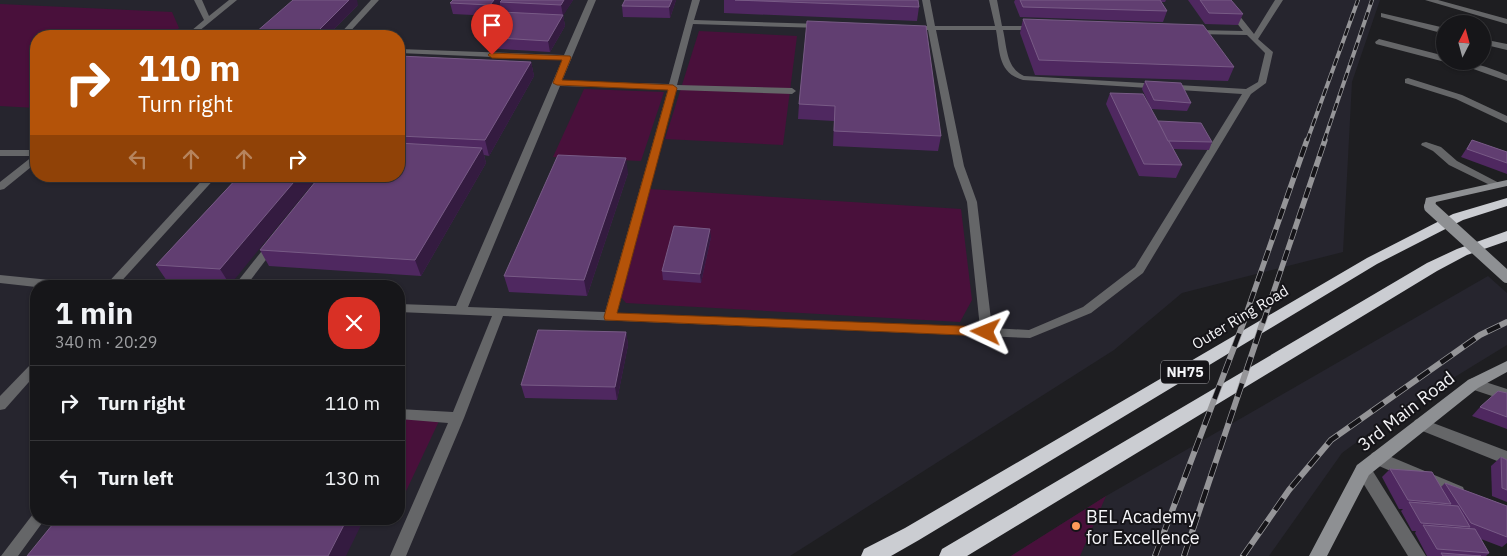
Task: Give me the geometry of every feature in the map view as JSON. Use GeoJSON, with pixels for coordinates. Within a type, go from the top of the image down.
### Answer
{"type":"FeatureCollection","features":[{"type":"Feature","properties":{"kind":"highway","name":"Outer Ring Road"},"geometry":{"type":"LineString","coordinates":[[871,556],[912,534],[1372,261],[1458,217],[1507,202]]}},
{"type":"Feature","properties":{"kind":"highway","name":"NH75"},"geometry":{"type":"LineString","coordinates":[[948,556],[1432,267],[1462,252],[1507,236]]}},
{"type":"Feature","properties":{"kind":"street"},"geometry":{"type":"LineString","coordinates":[[1429,0],[1507,22]]}},
{"type":"Feature","properties":{"kind":"street"},"geometry":{"type":"LineString","coordinates":[[1384,15],[1436,29]]}},
{"type":"Feature","properties":{"kind":"street"},"geometry":{"type":"LineString","coordinates":[[1379,42],[1436,57]]}},
{"type":"Feature","properties":{"kind":"street"},"geometry":{"type":"LineString","coordinates":[[1491,43],[1507,47]]}},
{"type":"Feature","properties":{"kind":"street"},"geometry":{"type":"LineString","coordinates":[[1488,70],[1507,78]]}},
{"type":"Feature","properties":{"kind":"street"},"geometry":{"type":"LineString","coordinates":[[1408,81],[1459,97],[1507,120]]}},
{"type":"Feature","properties":{"kind":"street"},"geometry":{"type":"LineString","coordinates":[[1426,145],[1437,149],[1453,163],[1503,184]]}},
{"type":"Feature","properties":{"kind":"street"},"geometry":{"type":"LineString","coordinates":[[1503,184],[1430,200],[1430,207],[1507,277]]}},
{"type":"Feature","properties":{"kind":"street","name":"3rd Main Road"},"geometry":{"type":"LineString","coordinates":[[1318,556],[1362,470],[1473,384],[1507,366]]}},
{"type":"Feature","properties":{"kind":"street"},"geometry":{"type":"LineString","coordinates":[[1473,384],[1507,395]]}},
{"type":"Feature","properties":{"kind":"street"},"geometry":{"type":"LineString","coordinates":[[1420,424],[1507,458]]}},
{"type":"Feature","properties":{"kind":"street"},"geometry":{"type":"LineString","coordinates":[[1376,458],[1472,498]]}},
{"type":"Feature","properties":{"kind":"street"},"geometry":{"type":"LineString","coordinates":[[1362,470],[1417,556]]}},
{"type":"Feature","properties":{"kind":"lane"},"geometry":{"type":"LineString","coordinates":[[198,0],[208,21]]}},
{"type":"Feature","properties":{"kind":"lane"},"geometry":{"type":"LineString","coordinates":[[197,30],[233,0]]}},
{"type":"Feature","properties":{"kind":"lane"},"geometry":{"type":"LineString","coordinates":[[348,30],[375,0]]}},
{"type":"Feature","properties":{"kind":"lane"},"geometry":{"type":"LineString","coordinates":[[460,311],[592,0]]}},
{"type":"Feature","properties":{"kind":"lane"},"geometry":{"type":"LineString","coordinates":[[610,317],[696,0]]}},
{"type":"Feature","properties":{"kind":"lane"},"geometry":{"type":"LineString","coordinates":[[926,0],[959,166],[972,202],[986,332]]}},
{"type":"Feature","properties":{"kind":"lane"},"geometry":{"type":"LineString","coordinates":[[993,0],[1007,66],[1013,74],[1023,78],[1248,92]]}},
{"type":"Feature","properties":{"kind":"lane"},"geometry":{"type":"LineString","coordinates":[[405,308],[1030,334],[1087,310],[1139,270],[1248,92],[1262,83],[1269,52],[1252,36],[1223,0]]}},
{"type":"Feature","properties":{"kind":"lane"},"geometry":{"type":"LineString","coordinates":[[1252,36],[1279,0]]}},
{"type":"Feature","properties":{"kind":"lane"},"geometry":{"type":"LineString","coordinates":[[691,22],[835,26]]}},
{"type":"Feature","properties":{"kind":"lane"},"geometry":{"type":"LineString","coordinates":[[902,28],[1046,28]]}},
{"type":"Feature","properties":{"kind":"lane"},"geometry":{"type":"LineString","coordinates":[[1182,31],[1252,36]]}},
{"type":"Feature","properties":{"kind":"lane"},"geometry":{"type":"LineString","coordinates":[[405,51],[567,58]]}},
{"type":"Feature","properties":{"kind":"lane"},"geometry":{"type":"LineString","coordinates":[[557,83],[792,91]]}},
{"type":"Feature","properties":{"kind":"lane"},"geometry":{"type":"LineString","coordinates":[[0,152],[30,153]]}},
{"type":"Feature","properties":{"kind":"lane"},"geometry":{"type":"LineString","coordinates":[[0,187],[30,163]]}},
{"type":"Feature","properties":{"kind":"lane"},"geometry":{"type":"LineString","coordinates":[[117,280],[206,182]]}},
{"type":"Feature","properties":{"kind":"lane"},"geometry":{"type":"LineString","coordinates":[[245,280],[283,231]]}},
{"type":"Feature","properties":{"kind":"lane"},"geometry":{"type":"LineString","coordinates":[[0,279],[30,282]]}},
{"type":"Feature","properties":{"kind":"lane"},"geometry":{"type":"LineString","coordinates":[[398,556],[500,312]]}},
{"type":"Feature","properties":{"kind":"lane"},"geometry":{"type":"LineString","coordinates":[[0,405],[30,372]]}},
{"type":"Feature","properties":{"kind":"lane"},"geometry":{"type":"LineString","coordinates":[[405,414],[457,418]]}},
{"type":"Feature","properties":{"kind":"lane"},"geometry":{"type":"LineString","coordinates":[[9,556],[33,525]]}},
{"type":"Feature","properties":{"kind":"shaded area"},"geometry":{"type":"Polygon","coordinates":[[[0,0],[1380,0],[1352,82],[1343,252],[1182,293],[1114,350],[790,556],[0,556],[0,0]]]}},
{"type":"Feature","properties":{"kind":"shaded area"},"geometry":{"type":"Polygon","coordinates":[[[0,4],[172,12],[179,28],[176,30],[30,30],[30,108],[0,106],[0,4]]]}},
{"type":"Feature","properties":{"kind":"shaded area"},"geometry":{"type":"Polygon","coordinates":[[[699,31],[797,36],[783,145],[665,139],[699,31]]]}},
{"type":"Feature","properties":{"kind":"shaded area"},"geometry":{"type":"Polygon","coordinates":[[[584,89],[664,92],[641,161],[553,157],[584,89]]]}},
{"type":"Feature","properties":{"kind":"shaded area"},"geometry":{"type":"Polygon","coordinates":[[[649,189],[961,209],[972,300],[960,322],[626,303],[619,295],[649,189]]]}},
{"type":"Feature","properties":{"kind":"shaded area"},"geometry":{"type":"Polygon","coordinates":[[[1488,276],[1507,293],[1507,345],[1396,413],[1342,453],[1269,556],[1011,556],[1106,496],[1488,276]]]}},
{"type":"Feature","properties":{"kind":"shaded area"},"geometry":{"type":"Polygon","coordinates":[[[405,418],[439,421],[405,493],[405,418]]]}},
{"type":"Feature","properties":{"kind":"shaded area","name":"BEL Academy for Excellence"},"geometry":{"type":"Polygon","coordinates":[[[1106,496],[1080,556],[1011,556],[1106,496]]]}},
{"type":"Feature","properties":{"kind":"building"},"geometry":{"type":"Polygon","coordinates":[[[293,0],[349,0],[319,30],[258,30],[293,0]]]}},
{"type":"Feature","properties":{"kind":"building"},"geometry":{"type":"Polygon","coordinates":[[[453,0],[494,0],[490,5],[450,3],[453,0]]]}},
{"type":"Feature","properties":{"kind":"building"},"geometry":{"type":"Polygon","coordinates":[[[502,0],[564,0],[561,5],[500,2],[502,0]]]}},
{"type":"Feature","properties":{"kind":"building"},"geometry":{"type":"Polygon","coordinates":[[[625,0],[672,0],[669,7],[622,6],[625,0]]]}},
{"type":"Feature","properties":{"kind":"building"},"geometry":{"type":"Polygon","coordinates":[[[735,0],[918,0],[919,7],[735,0]]]}},
{"type":"Feature","properties":{"kind":"building"},"geometry":{"type":"Polygon","coordinates":[[[1020,0],[1160,0],[1167,11],[1023,7],[1020,0]]]}},
{"type":"Feature","properties":{"kind":"building"},"geometry":{"type":"Polygon","coordinates":[[[1200,0],[1231,0],[1243,14],[1209,13],[1200,0]]]}},
{"type":"Feature","properties":{"kind":"building"},"geometry":{"type":"Polygon","coordinates":[[[501,12],[563,15],[548,41],[482,37],[501,12]]]}},
{"type":"Feature","properties":{"kind":"building"},"geometry":{"type":"Polygon","coordinates":[[[1023,19],[1203,25],[1234,67],[1039,60],[1023,19]]]}},
{"type":"Feature","properties":{"kind":"building"},"geometry":{"type":"Polygon","coordinates":[[[807,21],[926,26],[941,136],[834,131],[835,106],[799,104],[807,21]]]}},
{"type":"Feature","properties":{"kind":"building"},"geometry":{"type":"Polygon","coordinates":[[[405,56],[531,62],[485,140],[405,136],[405,56]]]}},
{"type":"Feature","properties":{"kind":"building"},"geometry":{"type":"Polygon","coordinates":[[[1145,81],[1181,83],[1191,103],[1154,100],[1145,81]]]}},
{"type":"Feature","properties":{"kind":"building"},"geometry":{"type":"Polygon","coordinates":[[[1110,93],[1143,94],[1182,165],[1144,164],[1110,93]]]}},
{"type":"Feature","properties":{"kind":"building"},"geometry":{"type":"Polygon","coordinates":[[[1158,121],[1201,123],[1212,142],[1168,141],[1158,121]]]}},
{"type":"Feature","properties":{"kind":"building"},"geometry":{"type":"Polygon","coordinates":[[[1472,140],[1507,152],[1507,163],[1467,149],[1472,140]]]}},
{"type":"Feature","properties":{"kind":"building"},"geometry":{"type":"Polygon","coordinates":[[[405,143],[482,148],[415,260],[260,250],[315,182],[405,182],[405,143]]]}},
{"type":"Feature","properties":{"kind":"building"},"geometry":{"type":"Polygon","coordinates":[[[558,155],[626,158],[584,280],[504,276],[558,155]]]}},
{"type":"Feature","properties":{"kind":"building"},"geometry":{"type":"Polygon","coordinates":[[[233,182],[294,182],[220,269],[156,265],[233,182]]]}},
{"type":"Feature","properties":{"kind":"building"},"geometry":{"type":"Polygon","coordinates":[[[674,226],[710,229],[700,274],[662,271],[674,226]]]}},
{"type":"Feature","properties":{"kind":"building"},"geometry":{"type":"Polygon","coordinates":[[[538,330],[626,332],[615,387],[521,385],[538,330]]]}},
{"type":"Feature","properties":{"kind":"building"},"geometry":{"type":"Polygon","coordinates":[[[1498,391],[1507,393],[1507,417],[1480,407],[1498,391]]]}},
{"type":"Feature","properties":{"kind":"building"},"geometry":{"type":"Polygon","coordinates":[[[1501,457],[1507,460],[1507,490],[1502,488],[1501,457]]]}},
{"type":"Feature","properties":{"kind":"building"},"geometry":{"type":"Polygon","coordinates":[[[1390,469],[1432,472],[1451,504],[1408,500],[1390,469]]]}},
{"type":"Feature","properties":{"kind":"building"},"geometry":{"type":"Polygon","coordinates":[[[1445,483],[1507,506],[1507,537],[1471,523],[1445,483]]]}},
{"type":"Feature","properties":{"kind":"building"},"geometry":{"type":"Polygon","coordinates":[[[1409,502],[1458,506],[1470,527],[1421,523],[1409,502]]]}},
{"type":"Feature","properties":{"kind":"building"},"geometry":{"type":"Polygon","coordinates":[[[52,525],[344,525],[328,556],[27,556],[52,525]]]}},
{"type":"Feature","properties":{"kind":"building"},"geometry":{"type":"Polygon","coordinates":[[[1423,525],[1475,529],[1489,553],[1437,549],[1423,525]]]}},
{"type":"Feature","properties":{"kind":"building"},"geometry":{"type":"Polygon","coordinates":[[[1441,553],[1481,556],[1443,556],[1441,553]]]}},
{"type":"Feature","properties":{"kind":"railway"},"geometry":{"type":"LineString","coordinates":[[1307,141],[1358,0]]}},
{"type":"Feature","properties":{"kind":"railway"},"geometry":{"type":"LineString","coordinates":[[1324,141],[1372,0]]}},
{"type":"Feature","properties":{"kind":"railway"},"geometry":{"type":"LineString","coordinates":[[1243,323],[1307,140]]}},
{"type":"Feature","properties":{"kind":"railway"},"geometry":{"type":"LineString","coordinates":[[1263,323],[1325,140]]}},
{"type":"Feature","properties":{"kind":"railway"},"geometry":{"type":"LineString","coordinates":[[1155,556],[1244,321]]}},
{"type":"Feature","properties":{"kind":"railway"},"geometry":{"type":"LineString","coordinates":[[1184,556],[1263,321]]}},
{"type":"Feature","properties":{"kind":"railway"},"geometry":{"type":"LineString","coordinates":[[1243,556],[1289,490],[1331,440],[1480,335],[1507,322]]}},
{"type":"Feature","properties":{"kind":"place","name":"BEL Academy for Excellence"},"geometry":{"type":"Point","coordinates":[1076,526]}},
{"type":"Feature","properties":{"kind":"route"},"geometry":{"type":"LineString","coordinates":[[492,55],[567,58],[557,83],[673,88],[610,317],[986,332]]}}]}
